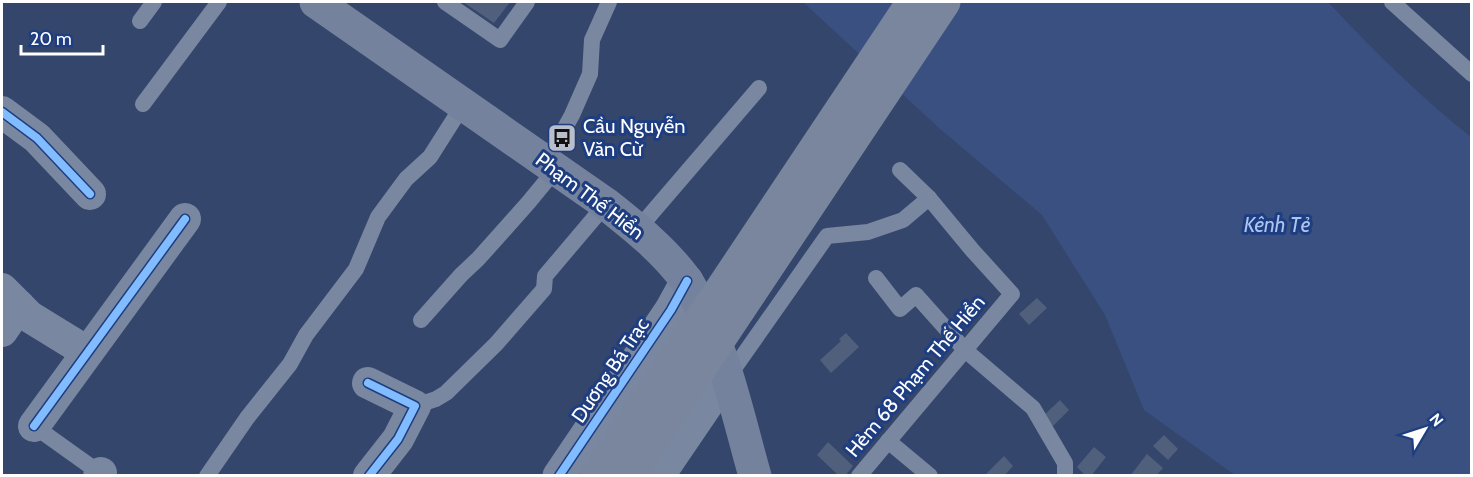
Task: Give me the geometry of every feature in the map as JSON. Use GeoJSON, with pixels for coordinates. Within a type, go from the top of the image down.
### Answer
{"type":"FeatureCollection","features":[{"type":"Feature","properties":{"kind":"main road"},"geometry":{"type":"LineString","coordinates":[[597,476],[913,2]]}},
{"type":"Feature","properties":{"kind":"main road"},"geometry":{"type":"LineString","coordinates":[[628,476],[944,2]]}},
{"type":"Feature","properties":{"kind":"main road","name":"Phạm Thế Hiển"},"geometry":{"type":"LineString","coordinates":[[325,4],[606,204],[666,255],[687,281],[709,327],[727,378],[755,476]]}},
{"type":"Feature","properties":{"kind":"street"},"geometry":{"type":"LineString","coordinates":[[2,112],[37,138],[90,194]]}},
{"type":"Feature","properties":{"kind":"street"},"geometry":{"type":"LineString","coordinates":[[34,426],[185,219]]}},
{"type":"Feature","properties":{"kind":"street","name":"Dương Bá Trạc"},"geometry":{"type":"LineString","coordinates":[[559,476],[671,310],[687,281]]}},
{"type":"Feature","properties":{"kind":"street"},"geometry":{"type":"LineString","coordinates":[[10,297],[30,317],[87,352]]}},
{"type":"Feature","properties":{"kind":"street"},"geometry":{"type":"LineString","coordinates":[[2,331],[10,297]]}},
{"type":"Feature","properties":{"kind":"street"},"geometry":{"type":"LineString","coordinates":[[658,476],[727,378]]}},
{"type":"Feature","properties":{"kind":"street"},"geometry":{"type":"LineString","coordinates":[[368,383],[416,406],[398,439],[369,476]]}},
{"type":"Feature","properties":{"kind":"lane"},"geometry":{"type":"LineString","coordinates":[[140,21],[154,2]]}},
{"type":"Feature","properties":{"kind":"lane"},"geometry":{"type":"LineString","coordinates":[[143,104],[219,2]]}},
{"type":"Feature","properties":{"kind":"lane"},"geometry":{"type":"LineString","coordinates":[[445,2],[500,40],[527,2]]}},
{"type":"Feature","properties":{"kind":"lane"},"geometry":{"type":"LineString","coordinates":[[422,320],[460,275],[478,259],[528,203],[551,166],[590,74],[592,40],[609,2]]}},
{"type":"Feature","properties":{"kind":"lane"},"geometry":{"type":"LineString","coordinates":[[1392,2],[1472,74]]}},
{"type":"Feature","properties":{"kind":"lane"},"geometry":{"type":"LineString","coordinates":[[638,229],[759,88]]}},
{"type":"Feature","properties":{"kind":"lane"},"geometry":{"type":"LineString","coordinates":[[207,476],[247,418],[290,364],[306,335],[356,269],[378,217],[406,179],[430,157],[464,105]]}},
{"type":"Feature","properties":{"kind":"lane","name":"Hẻm 68 Phạm Thế Hiển"},"geometry":{"type":"LineString","coordinates":[[859,476],[1012,294],[929,198],[900,170]]}},
{"type":"Feature","properties":{"kind":"lane"},"geometry":{"type":"LineString","coordinates":[[727,378],[827,236],[868,232],[903,220],[929,198]]}},
{"type":"Feature","properties":{"kind":"lane"},"geometry":{"type":"LineString","coordinates":[[416,406],[446,393],[496,344],[544,289],[545,276],[606,204]]}},
{"type":"Feature","properties":{"kind":"lane"},"geometry":{"type":"LineString","coordinates":[[876,278],[900,309],[916,296],[965,350],[1033,408],[1065,463],[1065,476]]}},
{"type":"Feature","properties":{"kind":"lane"},"geometry":{"type":"LineString","coordinates":[[34,426],[101,475]]}},
{"type":"Feature","properties":{"kind":"lane"},"geometry":{"type":"LineString","coordinates":[[888,441],[930,476]]}},
{"type":"Feature","properties":{"kind":"water","name":"Kênh Tẻ"},"geometry":{"type":"Polygon","coordinates":[[[803,2],[1328,2],[1433,106],[1471,137],[1471,475],[1235,475],[1144,410],[1105,315],[1042,215],[939,128],[803,2]]]}},
{"type":"Feature","properties":{"kind":"building"},"geometry":{"type":"Polygon","coordinates":[[[463,2],[510,2],[494,23],[463,2]]]}},
{"type":"Feature","properties":{"kind":"building"},"geometry":{"type":"Polygon","coordinates":[[[1037,298],[1047,308],[1029,325],[1019,314],[1037,298]]]}},
{"type":"Feature","properties":{"kind":"building"},"geometry":{"type":"Polygon","coordinates":[[[846,333],[859,347],[831,373],[820,360],[841,341],[839,339],[846,333]]]}},
{"type":"Feature","properties":{"kind":"building"},"geometry":{"type":"Polygon","coordinates":[[[1060,400],[1069,410],[1053,426],[1043,416],[1060,400]]]}},
{"type":"Feature","properties":{"kind":"building"},"geometry":{"type":"Polygon","coordinates":[[[1164,435],[1178,449],[1168,460],[1153,446],[1164,435]]]}},
{"type":"Feature","properties":{"kind":"building"},"geometry":{"type":"Polygon","coordinates":[[[828,442],[853,466],[845,476],[839,476],[817,455],[828,442]]]}},
{"type":"Feature","properties":{"kind":"building"},"geometry":{"type":"Polygon","coordinates":[[[1094,447],[1106,457],[1091,476],[1086,476],[1077,467],[1094,447]]]}},
{"type":"Feature","properties":{"kind":"building"},"geometry":{"type":"Polygon","coordinates":[[[1147,454],[1163,468],[1156,476],[1130,476],[1147,454]]]}},
{"type":"Feature","properties":{"kind":"building"},"geometry":{"type":"Polygon","coordinates":[[[1004,456],[1013,466],[1004,476],[984,476],[1004,456]]]}},
{"type":"Feature","properties":{"kind":"cycle path"},"geometry":{"type":"LineString","coordinates":[[2,112],[37,138],[90,194]]}},
{"type":"Feature","properties":{"kind":"cycle path"},"geometry":{"type":"LineString","coordinates":[[34,426],[185,219]]}},
{"type":"Feature","properties":{"kind":"cycle path"},"geometry":{"type":"LineString","coordinates":[[559,476],[671,310],[687,281]]}},
{"type":"Feature","properties":{"kind":"cycle path"},"geometry":{"type":"LineString","coordinates":[[368,383],[415,406],[398,439],[369,476]]}},
{"type":"Feature","properties":{"kind":"place","name":"Cầu Nguyễn Văn Cừ"},"geometry":{"type":"Point","coordinates":[562,138]}}]}
